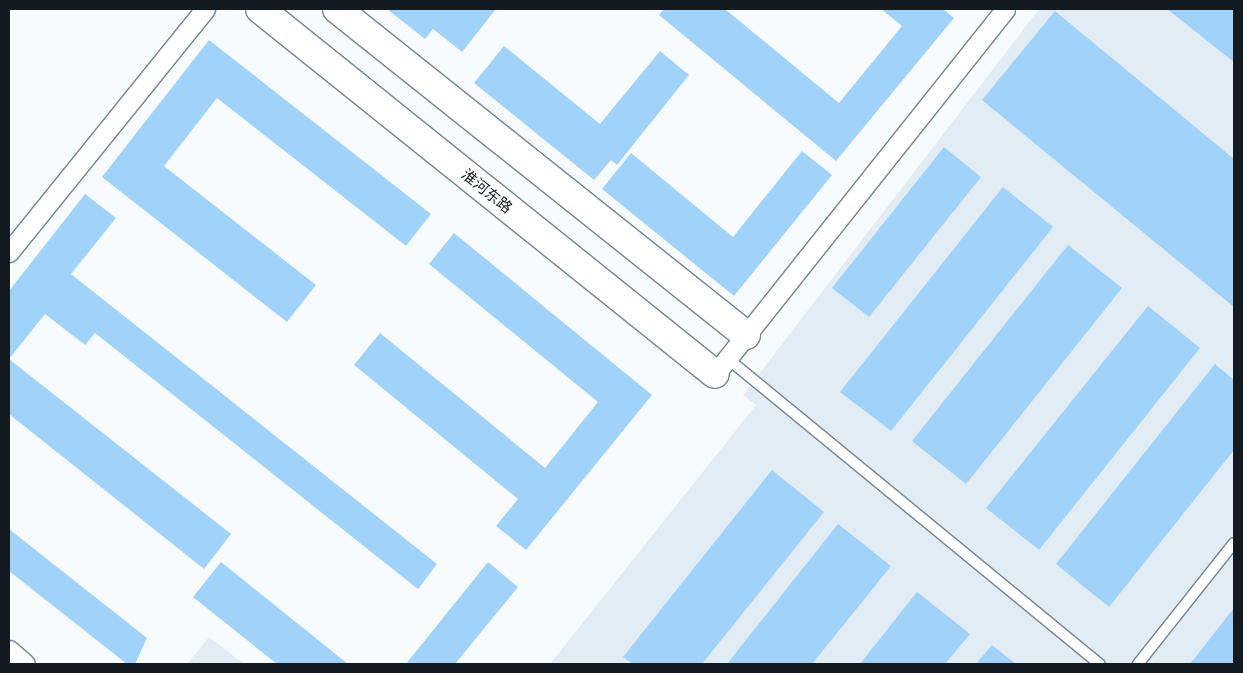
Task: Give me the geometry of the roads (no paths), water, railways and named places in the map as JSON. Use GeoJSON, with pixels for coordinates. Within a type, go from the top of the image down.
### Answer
{"type":"FeatureCollection","features":[{"type":"Feature","properties":{"kind":"main road","name":"淮河东路"},"geometry":{"type":"LineString","coordinates":[[260,9],[721,366]]}},
{"type":"Feature","properties":{"kind":"main road"},"geometry":{"type":"LineString","coordinates":[[337,9],[746,336]]}},
{"type":"Feature","properties":{"kind":"street"},"geometry":{"type":"LineString","coordinates":[[9,252],[205,9]]}},
{"type":"Feature","properties":{"kind":"street"},"geometry":{"type":"LineString","coordinates":[[721,366],[1005,9]]}},
{"type":"Feature","properties":{"kind":"street"},"geometry":{"type":"LineString","coordinates":[[9,650],[25,664]]}},
{"type":"Feature","properties":{"kind":"lane"},"geometry":{"type":"LineString","coordinates":[[721,366],[1100,664]]}},
{"type":"Feature","properties":{"kind":"lane"},"geometry":{"type":"LineString","coordinates":[[1138,664],[1234,543]]}}]}
